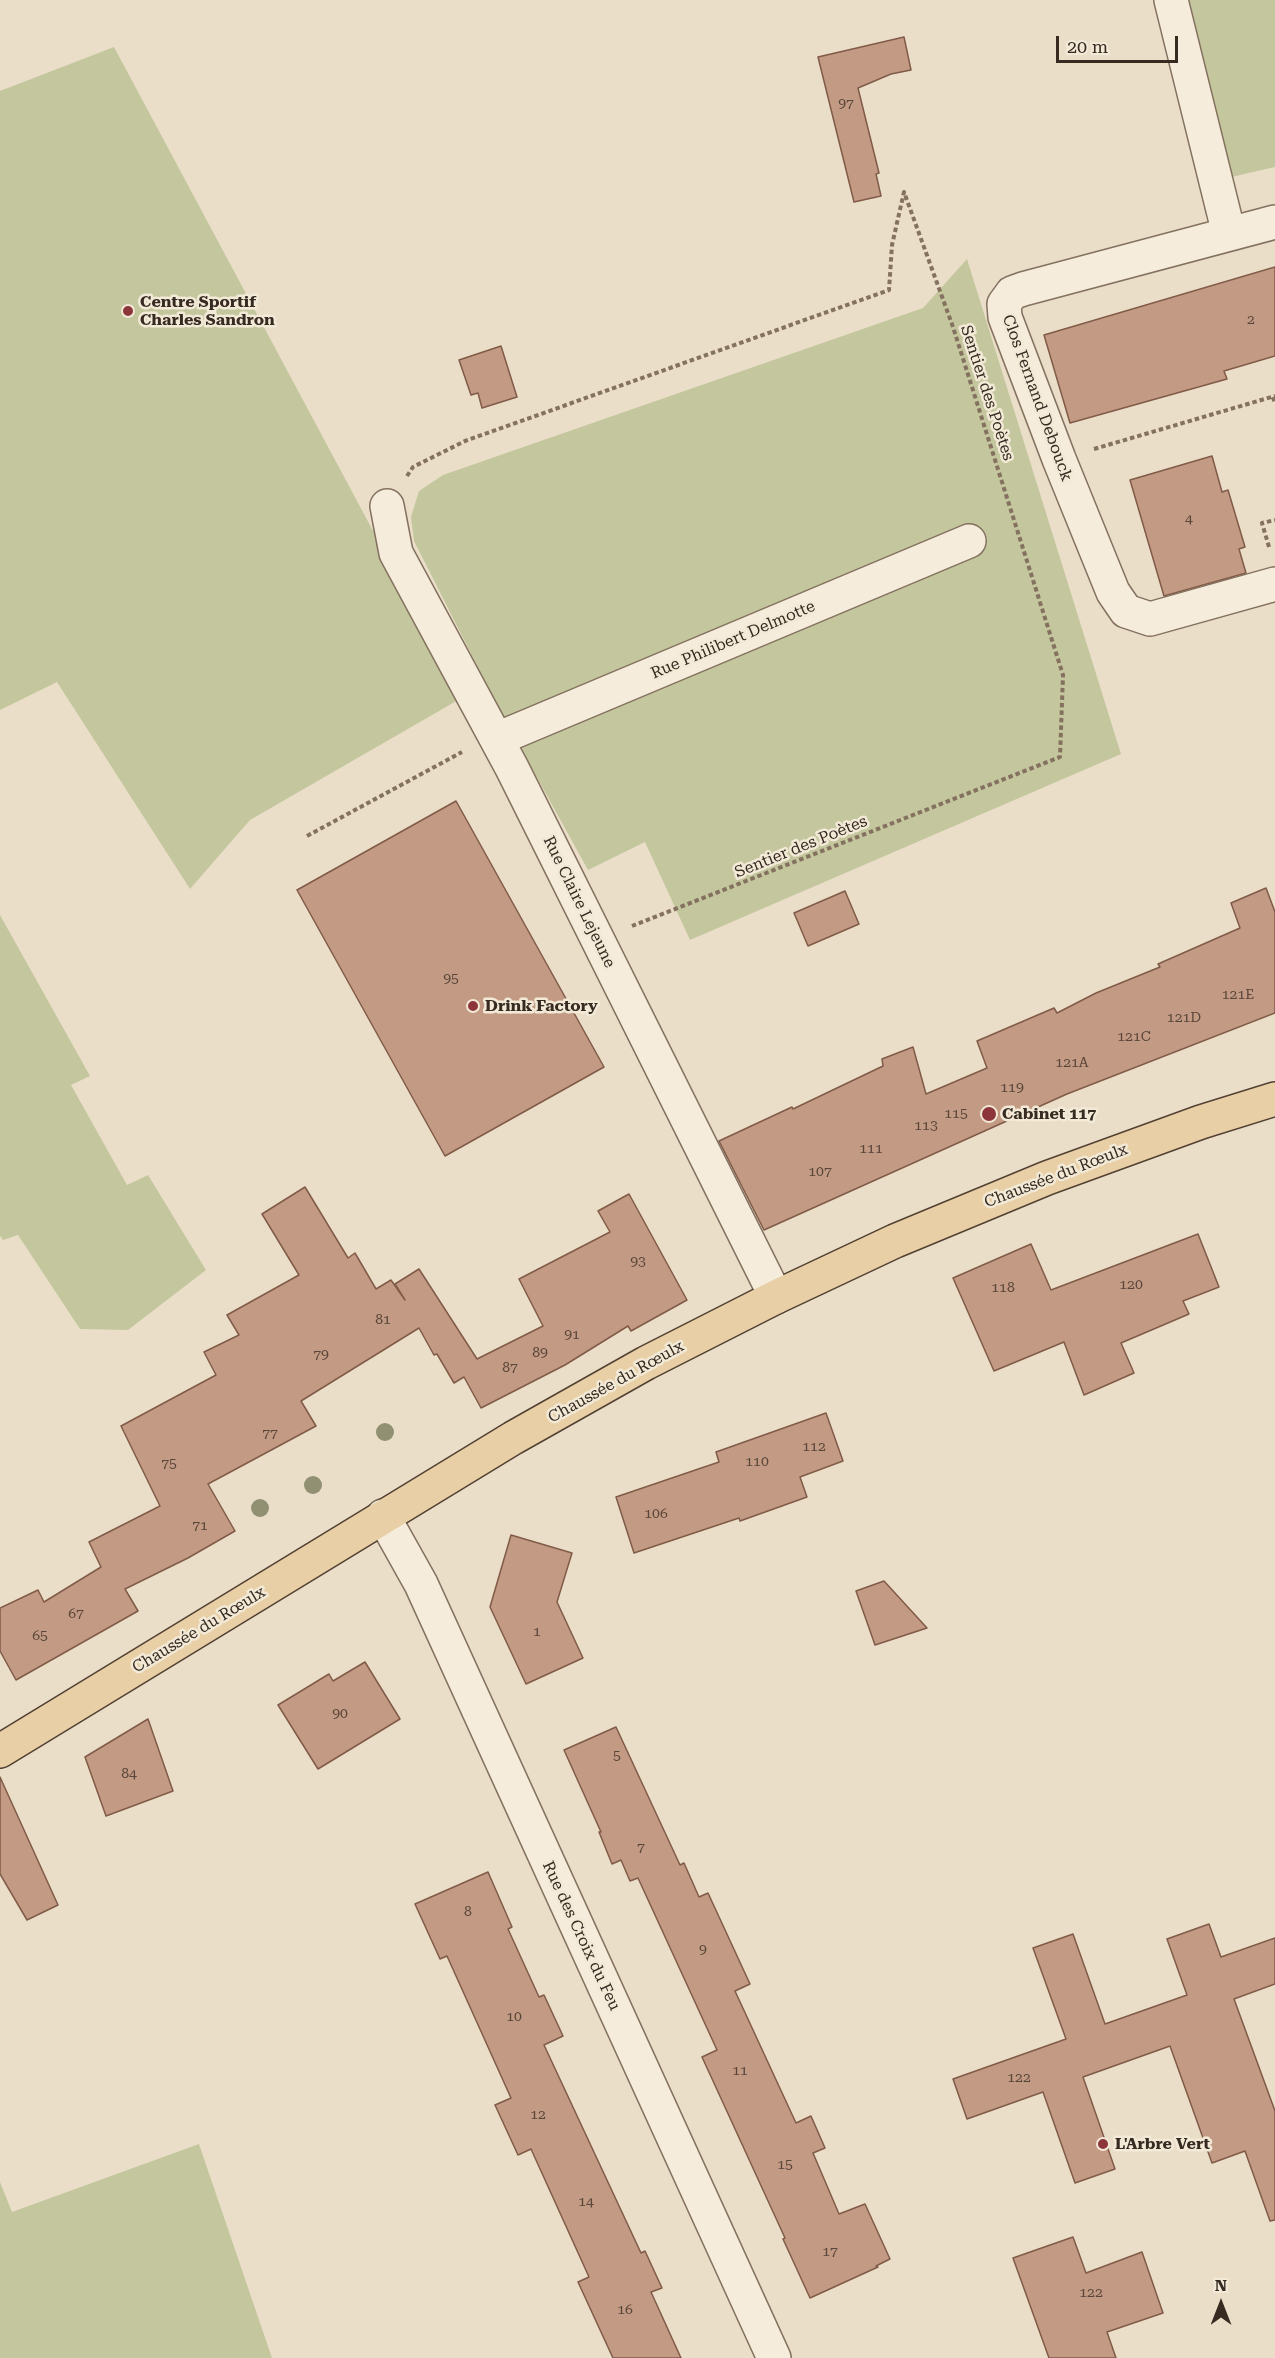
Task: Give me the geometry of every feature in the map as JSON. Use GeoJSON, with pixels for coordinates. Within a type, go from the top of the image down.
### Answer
{"type":"FeatureCollection","features":[{"type":"Feature","properties":{"kind":"main road","name":"Chaussée du Rœulx"},"geometry":{"type":"LineString","coordinates":[[0,1751],[311,1563],[383,1516],[513,1438],[646,1363],[776,1297],[896,1241],[1047,1178],[1190,1126],[1275,1099]]}},
{"type":"Feature","properties":{"kind":"street"},"geometry":{"type":"LineString","coordinates":[[1171,0],[1229,234]]}},
{"type":"Feature","properties":{"kind":"street","name":"Clos Fernand Debouck"},"geometry":{"type":"LineString","coordinates":[[1273,570],[1150,619],[1126,611],[1113,592],[1059,459],[1005,317],[1004,304],[1012,293],[1023,289],[1275,222]]}},
{"type":"Feature","properties":{"kind":"street","name":"Rue Claire Lejeune"},"geometry":{"type":"LineString","coordinates":[[387,506],[396,553],[512,768],[776,1297]]}},
{"type":"Feature","properties":{"kind":"street","name":"Rue Philibert Delmotte"},"geometry":{"type":"LineString","coordinates":[[497,739],[969,541]]}},
{"type":"Feature","properties":{"kind":"street","name":"Rue des Croix du Feu"},"geometry":{"type":"LineString","coordinates":[[383,1516],[421,1584],[774,2358]]}},
{"type":"Feature","properties":{"kind":"path","name":"Sentier des Poètes"},"geometry":{"type":"LineString","coordinates":[[387,506],[413,467],[465,441],[888,290],[892,245],[904,192],[953,327],[1063,675],[1060,757],[598,940]]}},
{"type":"Feature","properties":{"kind":"path"},"geometry":{"type":"LineString","coordinates":[[1059,459],[1274,396],[1275,403]]}},
{"type":"Feature","properties":{"kind":"path"},"geometry":{"type":"LineString","coordinates":[[1273,570],[1262,523],[1275,520]]}},
{"type":"Feature","properties":{"kind":"path"},"geometry":{"type":"LineString","coordinates":[[307,836],[461,753],[473,750],[498,753],[512,768]]}},
{"type":"Feature","properties":{"kind":"green space"},"geometry":{"type":"Polygon","coordinates":[[[1154,0],[1275,0],[1275,167],[1218,180],[1180,95],[1154,0]]]}},
{"type":"Feature","properties":{"kind":"green space","name":"Centre Sportif Charles Sandron"},"geometry":{"type":"Polygon","coordinates":[[[114,47],[372,529],[396,553],[472,692],[250,820],[190,889],[57,682],[0,710],[0,91],[114,47]]]}},
{"type":"Feature","properties":{"kind":"green space"},"geometry":{"type":"Polygon","coordinates":[[[967,259],[1121,754],[690,940],[645,842],[588,870],[497,705],[414,541],[411,517],[419,491],[443,475],[923,308],[967,259]]]}},
{"type":"Feature","properties":{"kind":"green space"},"geometry":{"type":"Polygon","coordinates":[[[0,915],[90,1076],[71,1085],[127,1185],[148,1175],[206,1270],[128,1330],[80,1329],[18,1235],[3,1240],[0,1236],[0,915]]]}},
{"type":"Feature","properties":{"kind":"green space"},"geometry":{"type":"Polygon","coordinates":[[[199,2144],[272,2358],[0,2358],[0,2182],[12,2212],[199,2144]]]}},
{"type":"Feature","properties":{"kind":"building"},"geometry":{"type":"Polygon","coordinates":[[[904,37],[911,70],[891,74],[858,88],[879,173],[876,174],[881,196],[854,202],[818,57],[904,37]]]}},
{"type":"Feature","properties":{"kind":"building"},"geometry":{"type":"Polygon","coordinates":[[[1275,267],[1275,356],[1224,371],[1227,379],[1070,423],[1044,335],[1275,267]]]}},
{"type":"Feature","properties":{"kind":"building"},"geometry":{"type":"Polygon","coordinates":[[[501,346],[517,397],[482,408],[478,393],[471,395],[459,360],[501,346]]]}},
{"type":"Feature","properties":{"kind":"building"},"geometry":{"type":"Polygon","coordinates":[[[1212,456],[1222,492],[1228,490],[1245,547],[1239,549],[1246,573],[1164,596],[1130,480],[1212,456]]]}},
{"type":"Feature","properties":{"kind":"building"},"geometry":{"type":"Polygon","coordinates":[[[456,801],[604,1067],[445,1156],[297,890],[456,801]]]}},
{"type":"Feature","properties":{"kind":"building"},"geometry":{"type":"Polygon","coordinates":[[[1266,888],[1275,912],[1275,1013],[1067,1094],[764,1230],[719,1141],[883,1066],[882,1059],[913,1047],[926,1094],[987,1068],[977,1041],[1054,1008],[1057,1013],[1096,993],[1160,967],[1158,964],[1240,928],[1231,903],[1266,888]]]}},
{"type":"Feature","properties":{"kind":"building"},"geometry":{"type":"Polygon","coordinates":[[[845,891],[859,924],[808,946],[794,913],[845,891]]]}},
{"type":"Feature","properties":{"kind":"building"},"geometry":{"type":"Polygon","coordinates":[[[305,1187],[348,1258],[355,1253],[376,1289],[391,1280],[405,1300],[395,1284],[419,1269],[477,1359],[543,1326],[519,1279],[610,1232],[598,1211],[629,1194],[687,1300],[631,1331],[628,1326],[565,1365],[481,1408],[464,1377],[454,1383],[437,1354],[434,1355],[419,1328],[301,1401],[316,1426],[208,1484],[235,1531],[188,1558],[125,1589],[138,1611],[16,1680],[0,1651],[0,1608],[38,1590],[44,1602],[101,1567],[89,1542],[160,1506],[121,1426],[216,1375],[204,1352],[239,1335],[227,1315],[299,1275],[262,1214],[305,1187]]]}},
{"type":"Feature","properties":{"kind":"building"},"geometry":{"type":"Polygon","coordinates":[[[1198,1234],[1219,1287],[1183,1301],[1189,1314],[1121,1343],[1134,1373],[1084,1395],[1064,1342],[994,1371],[953,1278],[1031,1244],[1051,1290],[1198,1234]]]}},
{"type":"Feature","properties":{"kind":"building"},"geometry":{"type":"Polygon","coordinates":[[[826,1413],[843,1461],[800,1477],[807,1497],[740,1521],[739,1518],[634,1553],[616,1497],[719,1462],[716,1452],[826,1413]]]}},
{"type":"Feature","properties":{"kind":"building"},"geometry":{"type":"Polygon","coordinates":[[[511,1535],[572,1553],[557,1602],[583,1658],[526,1684],[490,1607],[511,1535]]]}},
{"type":"Feature","properties":{"kind":"building"},"geometry":{"type":"Polygon","coordinates":[[[884,1581],[927,1628],[875,1645],[856,1591],[884,1581]]]}},
{"type":"Feature","properties":{"kind":"building"},"geometry":{"type":"Polygon","coordinates":[[[365,1662],[400,1719],[318,1769],[278,1705],[329,1674],[333,1681],[365,1662]]]}},
{"type":"Feature","properties":{"kind":"building"},"geometry":{"type":"Polygon","coordinates":[[[148,1719],[173,1791],[106,1816],[85,1757],[148,1719]]]}},
{"type":"Feature","properties":{"kind":"building"},"geometry":{"type":"Polygon","coordinates":[[[616,1727],[680,1865],[684,1863],[699,1897],[708,1893],[750,1984],[735,1991],[796,2123],[811,2116],[825,2148],[813,2153],[839,2214],[865,2204],[890,2259],[876,2266],[878,2267],[810,2298],[702,2057],[717,2050],[638,1878],[630,1881],[621,1860],[612,1864],[599,1832],[601,1832],[564,1750],[616,1727]]]}},
{"type":"Feature","properties":{"kind":"building"},"geometry":{"type":"Polygon","coordinates":[[[0,1777],[58,1905],[27,1920],[0,1874],[0,1777]]]}},
{"type":"Feature","properties":{"kind":"building"},"geometry":{"type":"Polygon","coordinates":[[[488,1872],[512,1927],[508,1929],[539,1997],[544,1995],[563,2036],[544,2045],[641,2253],[645,2251],[662,2288],[651,2292],[681,2358],[613,2358],[578,2282],[589,2277],[531,2149],[518,2155],[495,2105],[511,2098],[447,1956],[440,1959],[415,1904],[488,1872]]]}},
{"type":"Feature","properties":{"kind":"building"},"geometry":{"type":"Polygon","coordinates":[[[1209,1924],[1221,1957],[1275,1938],[1275,1984],[1234,1999],[1275,2111],[1275,2220],[1270,2221],[1245,2151],[1212,2163],[1170,2046],[1083,2077],[1115,2169],[1075,2183],[1043,2092],[967,2119],[953,2079],[1066,2039],[1033,1948],[1073,1934],[1105,2024],[1187,1995],[1167,1939],[1209,1924]]]}},
{"type":"Feature","properties":{"kind":"building"},"geometry":{"type":"Polygon","coordinates":[[[1073,2237],[1086,2273],[1142,2252],[1163,2313],[1107,2332],[1116,2358],[1049,2358],[1013,2258],[1073,2237]]]}},
{"type":"Feature","properties":{"kind":"place","name":"Centre Sportif Charles Sandron"},"geometry":{"type":"Point","coordinates":[128,311]}},
{"type":"Feature","properties":{"kind":"place","name":"Drink Factory"},"geometry":{"type":"Point","coordinates":[473,1006]}},
{"type":"Feature","properties":{"kind":"place","name":"Cabinet 117"},"geometry":{"type":"Point","coordinates":[989,1114]}},
{"type":"Feature","properties":{"kind":"place","name":"L'Arbre Vert"},"geometry":{"type":"Point","coordinates":[1103,2144]}}]}
